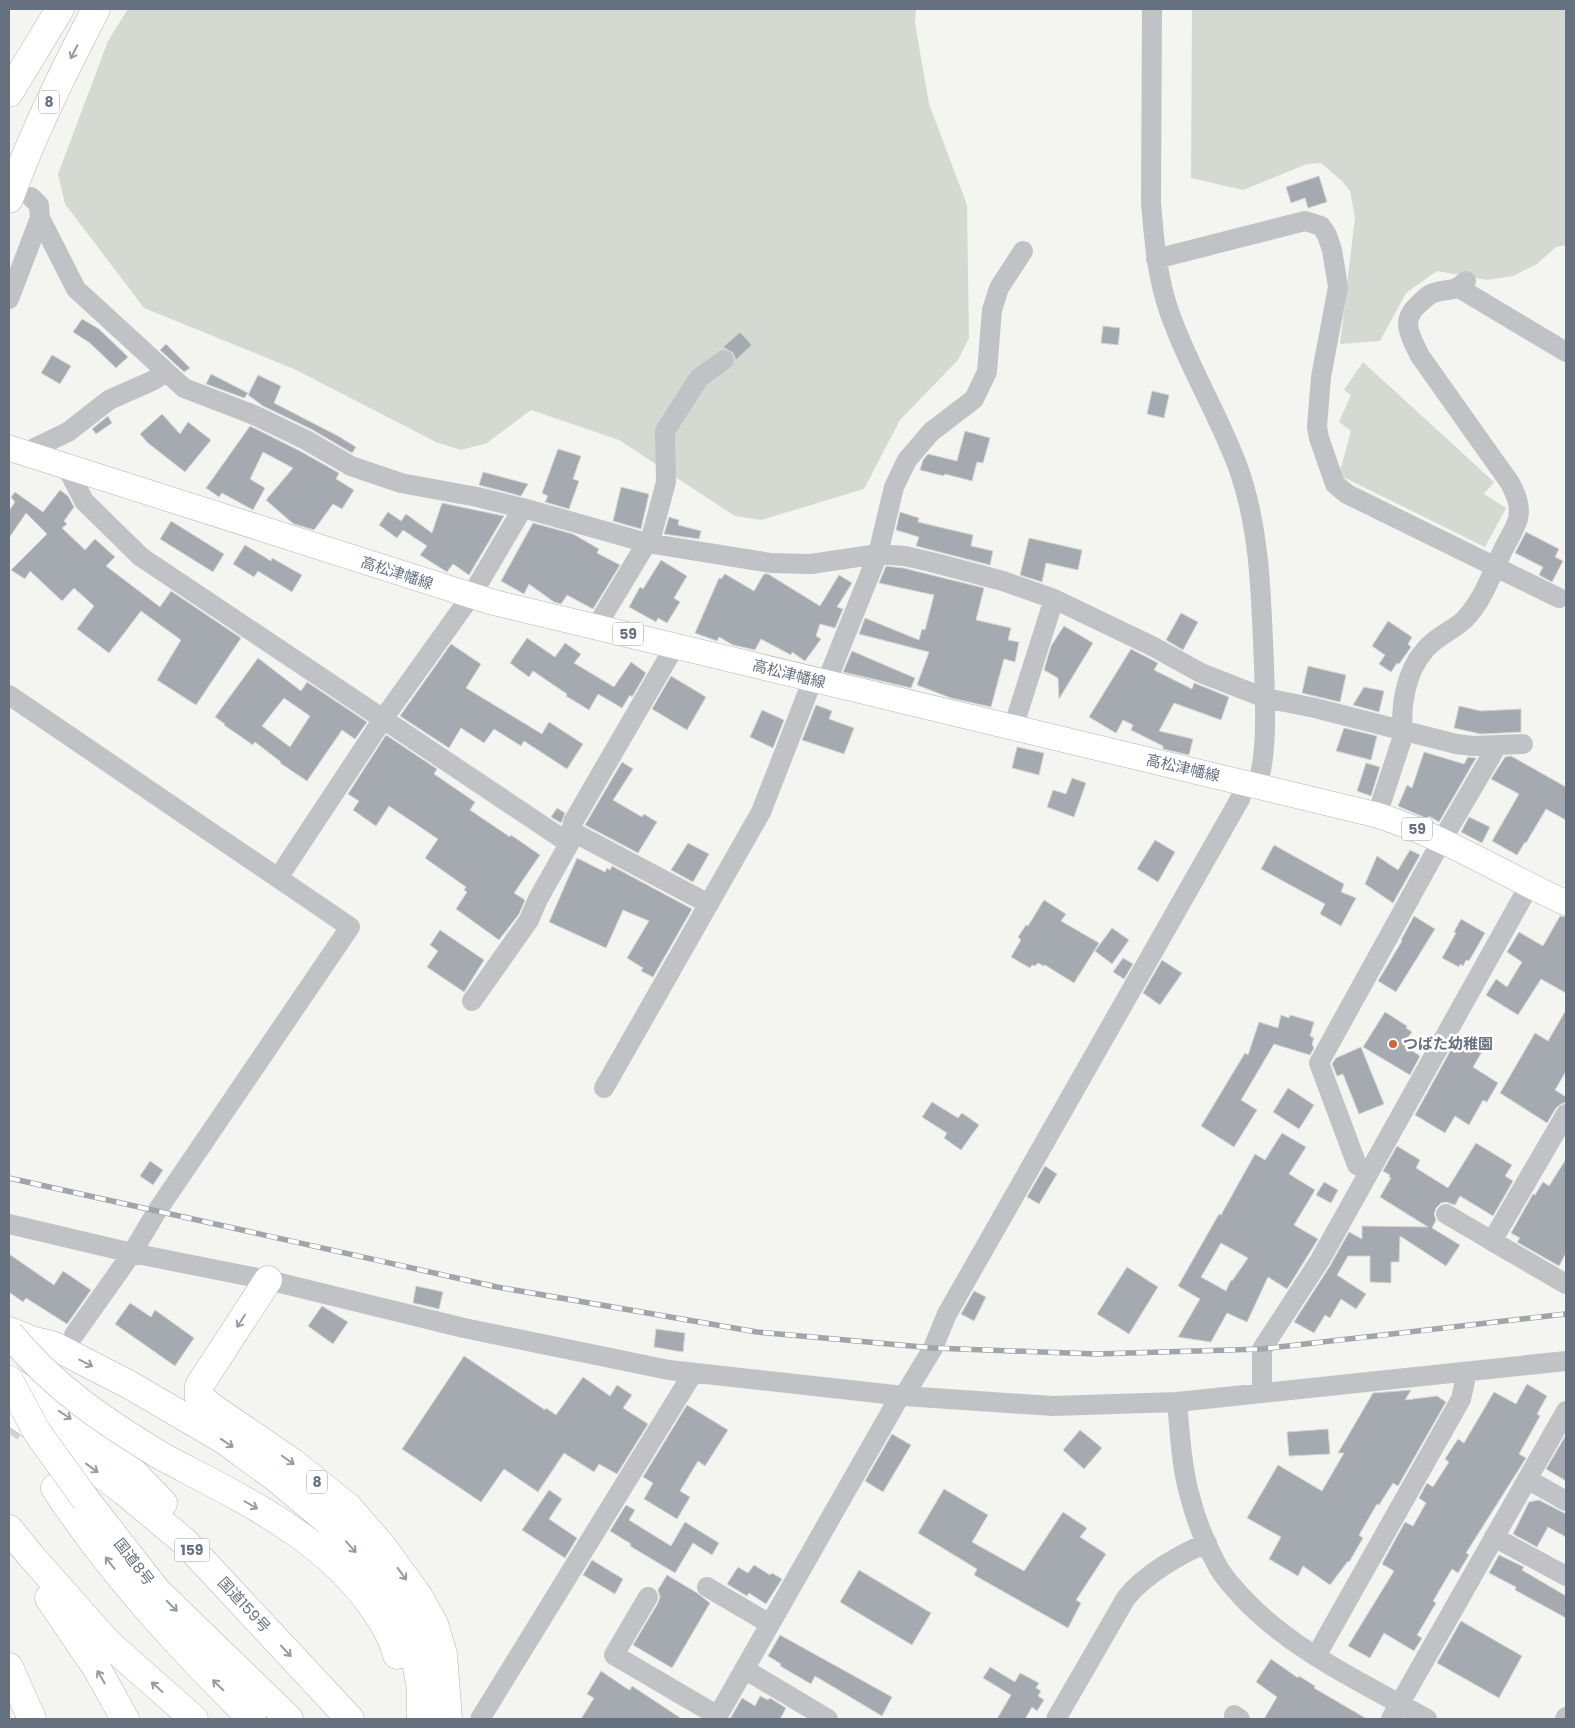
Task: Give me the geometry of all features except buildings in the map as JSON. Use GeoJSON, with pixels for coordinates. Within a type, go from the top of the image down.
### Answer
{"type":"FeatureCollection","features":[{"type":"Feature","properties":{"kind":"highway"},"geometry":{"type":"LineString","coordinates":[[9,93],[60,9]]}},
{"type":"Feature","properties":{"kind":"highway","name":"8"},"geometry":{"type":"LineString","coordinates":[[20,198],[22,164],[55,90],[96,9]]}},
{"type":"Feature","properties":{"kind":"highway","name":"8"},"geometry":{"type":"LineString","coordinates":[[268,1280],[199,1386],[200,1397],[292,1462],[348,1506],[382,1546],[419,1598],[434,1624],[443,1654],[448,1719]]}},
{"type":"Feature","properties":{"kind":"highway"},"geometry":{"type":"LineString","coordinates":[[9,1313],[63,1340],[128,1384],[224,1440],[276,1478],[330,1523],[369,1566],[395,1603],[413,1645],[421,1688],[421,1719]]}},
{"type":"Feature","properties":{"kind":"highway"},"geometry":{"type":"LineString","coordinates":[[9,1332],[31,1340],[63,1340]]}},
{"type":"Feature","properties":{"kind":"highway"},"geometry":{"type":"LineString","coordinates":[[9,1332],[26,1353],[61,1388],[96,1415],[162,1457],[267,1515],[321,1551],[366,1596],[393,1639],[403,1680],[403,1719]]}},
{"type":"Feature","properties":{"kind":"highway"},"geometry":{"type":"LineString","coordinates":[[9,1380],[40,1398],[83,1428],[122,1461],[210,1550],[241,1602]]}},
{"type":"Feature","properties":{"kind":"highway","name":"国道8号"},"geometry":{"type":"LineString","coordinates":[[9,1380],[37,1432],[86,1500],[157,1591],[289,1719]]}},
{"type":"Feature","properties":{"kind":"highway","name":"国道159号"},"geometry":{"type":"LineString","coordinates":[[9,1410],[77,1456],[125,1492],[185,1542],[350,1719]]}},
{"type":"Feature","properties":{"kind":"highway","name":"国道8号"},"geometry":{"type":"LineString","coordinates":[[9,1418],[74,1518],[149,1612],[201,1669],[252,1719]]}},
{"type":"Feature","properties":{"kind":"highway"},"geometry":{"type":"LineString","coordinates":[[9,1529],[108,1643],[194,1719]]}},
{"type":"Feature","properties":{"kind":"highway"},"geometry":{"type":"LineString","coordinates":[[31,1556],[31,1572],[96,1667],[126,1719]]}},
{"type":"Feature","properties":{"kind":"highway"},"geometry":{"type":"LineString","coordinates":[[9,1670],[32,1719]]}},
{"type":"Feature","properties":{"kind":"main road","name":"高松津幡線"},"geometry":{"type":"LineString","coordinates":[[16,450],[471,596],[1377,815],[1408,825],[1442,840],[1529,886],[1566,903]]}},
{"type":"Feature","properties":{"kind":"street"},"geometry":{"type":"LineString","coordinates":[[648,1597],[614,1655],[717,1718],[902,1396],[933,1348],[947,1314],[1240,799],[1262,770],[1265,698],[1261,581],[1249,500],[1224,430],[1181,342],[1170,314],[1156,259],[1151,202],[1152,9]]}},
{"type":"Feature","properties":{"kind":"street"},"geometry":{"type":"LineString","coordinates":[[20,198],[39,205],[40,218],[76,289],[184,388],[262,419],[306,440],[351,466],[401,483],[469,495],[523,508],[647,543],[771,563],[811,564],[878,554],[905,556],[935,563],[1003,581],[1054,599],[1152,646],[1201,673],[1265,698],[1315,708],[1456,744],[1473,746],[1523,744]]}},
{"type":"Feature","properties":{"kind":"street"},"geometry":{"type":"LineString","coordinates":[[9,299],[40,218]]}},
{"type":"Feature","properties":{"kind":"street"},"geometry":{"type":"LineString","coordinates":[[1156,259],[1304,221],[1321,226],[1327,235],[1332,250],[1338,287],[1322,377],[1317,427],[1335,484],[1346,494],[1559,598]]}},
{"type":"Feature","properties":{"kind":"street"},"geometry":{"type":"LineString","coordinates":[[604,1088],[761,812],[878,554],[894,487],[907,460],[931,432],[974,400],[987,372],[992,310],[999,288],[1023,251]]}},
{"type":"Feature","properties":{"kind":"street"},"geometry":{"type":"LineString","coordinates":[[1377,815],[1403,736],[1405,691],[1412,669],[1424,650],[1464,619],[1483,592],[1518,519],[1519,501],[1510,483],[1420,356],[1410,333],[1409,315],[1416,306],[1431,294],[1463,285],[1566,352]]}},
{"type":"Feature","properties":{"kind":"street"},"geometry":{"type":"LineString","coordinates":[[596,627],[652,534],[666,482],[665,431],[699,378],[724,360]]}},
{"type":"Feature","properties":{"kind":"street"},"geometry":{"type":"LineString","coordinates":[[16,450],[68,432],[109,400],[154,380],[166,372]]}},
{"type":"Feature","properties":{"kind":"street"},"geometry":{"type":"LineString","coordinates":[[66,466],[84,501],[141,556],[560,838],[572,831]]}},
{"type":"Feature","properties":{"kind":"street"},"geometry":{"type":"LineString","coordinates":[[278,878],[383,719],[471,596],[523,508]]}},
{"type":"Feature","properties":{"kind":"street"},"geometry":{"type":"LineString","coordinates":[[1013,728],[1054,599]]}},
{"type":"Feature","properties":{"kind":"street"},"geometry":{"type":"LineString","coordinates":[[472,1001],[529,920],[538,899],[569,844],[573,822],[675,646]]}},
{"type":"Feature","properties":{"kind":"street"},"geometry":{"type":"LineString","coordinates":[[9,696],[350,927],[157,1211],[132,1253],[63,1340]]}},
{"type":"Feature","properties":{"kind":"street"},"geometry":{"type":"LineString","coordinates":[[1369,1171],[1357,1164],[1319,1063],[1442,840],[1497,746]]}},
{"type":"Feature","properties":{"kind":"street"},"geometry":{"type":"LineString","coordinates":[[572,831],[709,904]]}},
{"type":"Feature","properties":{"kind":"street"},"geometry":{"type":"LineString","coordinates":[[1262,1394],[1262,1349],[1320,1260],[1529,886]]}},
{"type":"Feature","properties":{"kind":"street"},"geometry":{"type":"LineString","coordinates":[[1492,1241],[1566,1114]]}},
{"type":"Feature","properties":{"kind":"street"},"geometry":{"type":"LineString","coordinates":[[1446,1214],[1566,1284]]}},
{"type":"Feature","properties":{"kind":"street"},"geometry":{"type":"LineString","coordinates":[[9,1224],[132,1253],[268,1280],[464,1328],[669,1370],[902,1396],[1053,1406],[1177,1402],[1566,1361]]}},
{"type":"Feature","properties":{"kind":"street"},"geometry":{"type":"LineString","coordinates":[[1316,1656],[1461,1399],[1467,1372]]}},
{"type":"Feature","properties":{"kind":"street"},"geometry":{"type":"LineString","coordinates":[[480,1719],[693,1373]]}},
{"type":"Feature","properties":{"kind":"street"},"geometry":{"type":"LineString","coordinates":[[1177,1402],[1188,1492],[1216,1564],[1230,1584],[1286,1637],[1395,1712],[1427,1719]]}},
{"type":"Feature","properties":{"kind":"street"},"geometry":{"type":"LineString","coordinates":[[1395,1712],[1566,1411]]}},
{"type":"Feature","properties":{"kind":"street"},"geometry":{"type":"LineString","coordinates":[[1527,1479],[1566,1501]]}},
{"type":"Feature","properties":{"kind":"street"},"geometry":{"type":"LineString","coordinates":[[1494,1537],[1566,1576]]}},
{"type":"Feature","properties":{"kind":"street"},"geometry":{"type":"LineString","coordinates":[[1056,1719],[1134,1587],[1183,1553],[1207,1543]]}},
{"type":"Feature","properties":{"kind":"street"},"geometry":{"type":"LineString","coordinates":[[707,1587],[770,1624]]}},
{"type":"Feature","properties":{"kind":"street"},"geometry":{"type":"LineString","coordinates":[[744,1670],[828,1719]]}},
{"type":"Feature","properties":{"kind":"shaded area"},"geometry":{"type":"Polygon","coordinates":[[[128,9],[916,9],[915,23],[929,104],[967,205],[969,338],[958,360],[900,420],[864,489],[761,520],[735,516],[619,440],[531,410],[487,443],[461,450],[436,442],[294,369],[144,308],[65,204],[58,174],[108,41],[128,9]]]}},
{"type":"Feature","properties":{"kind":"shaded area"},"geometry":{"type":"Polygon","coordinates":[[[1192,9],[1566,9],[1566,245],[1556,247],[1537,264],[1513,276],[1487,280],[1437,271],[1406,293],[1380,341],[1340,344],[1355,217],[1350,191],[1342,181],[1321,163],[1307,164],[1243,190],[1191,178],[1192,9]]]}},
{"type":"Feature","properties":{"kind":"shaded area"},"geometry":{"type":"Polygon","coordinates":[[[1363,362],[1494,482],[1484,494],[1506,508],[1485,547],[1339,475],[1351,431],[1339,422],[1351,395],[1344,390],[1363,362]]]}},
{"type":"Feature","properties":{"kind":"tunnel"},"geometry":{"type":"LineString","coordinates":[[9,1434],[27,1406]]}},
{"type":"Feature","properties":{"kind":"railway"},"geometry":{"type":"LineString","coordinates":[[9,1178],[497,1287],[757,1332],[933,1348],[1096,1354],[1262,1349],[1566,1314]]}},
{"type":"Feature","properties":{"kind":"place","name":"つばた幼稚園"},"geometry":{"type":"Point","coordinates":[1393,1044]}}]}
